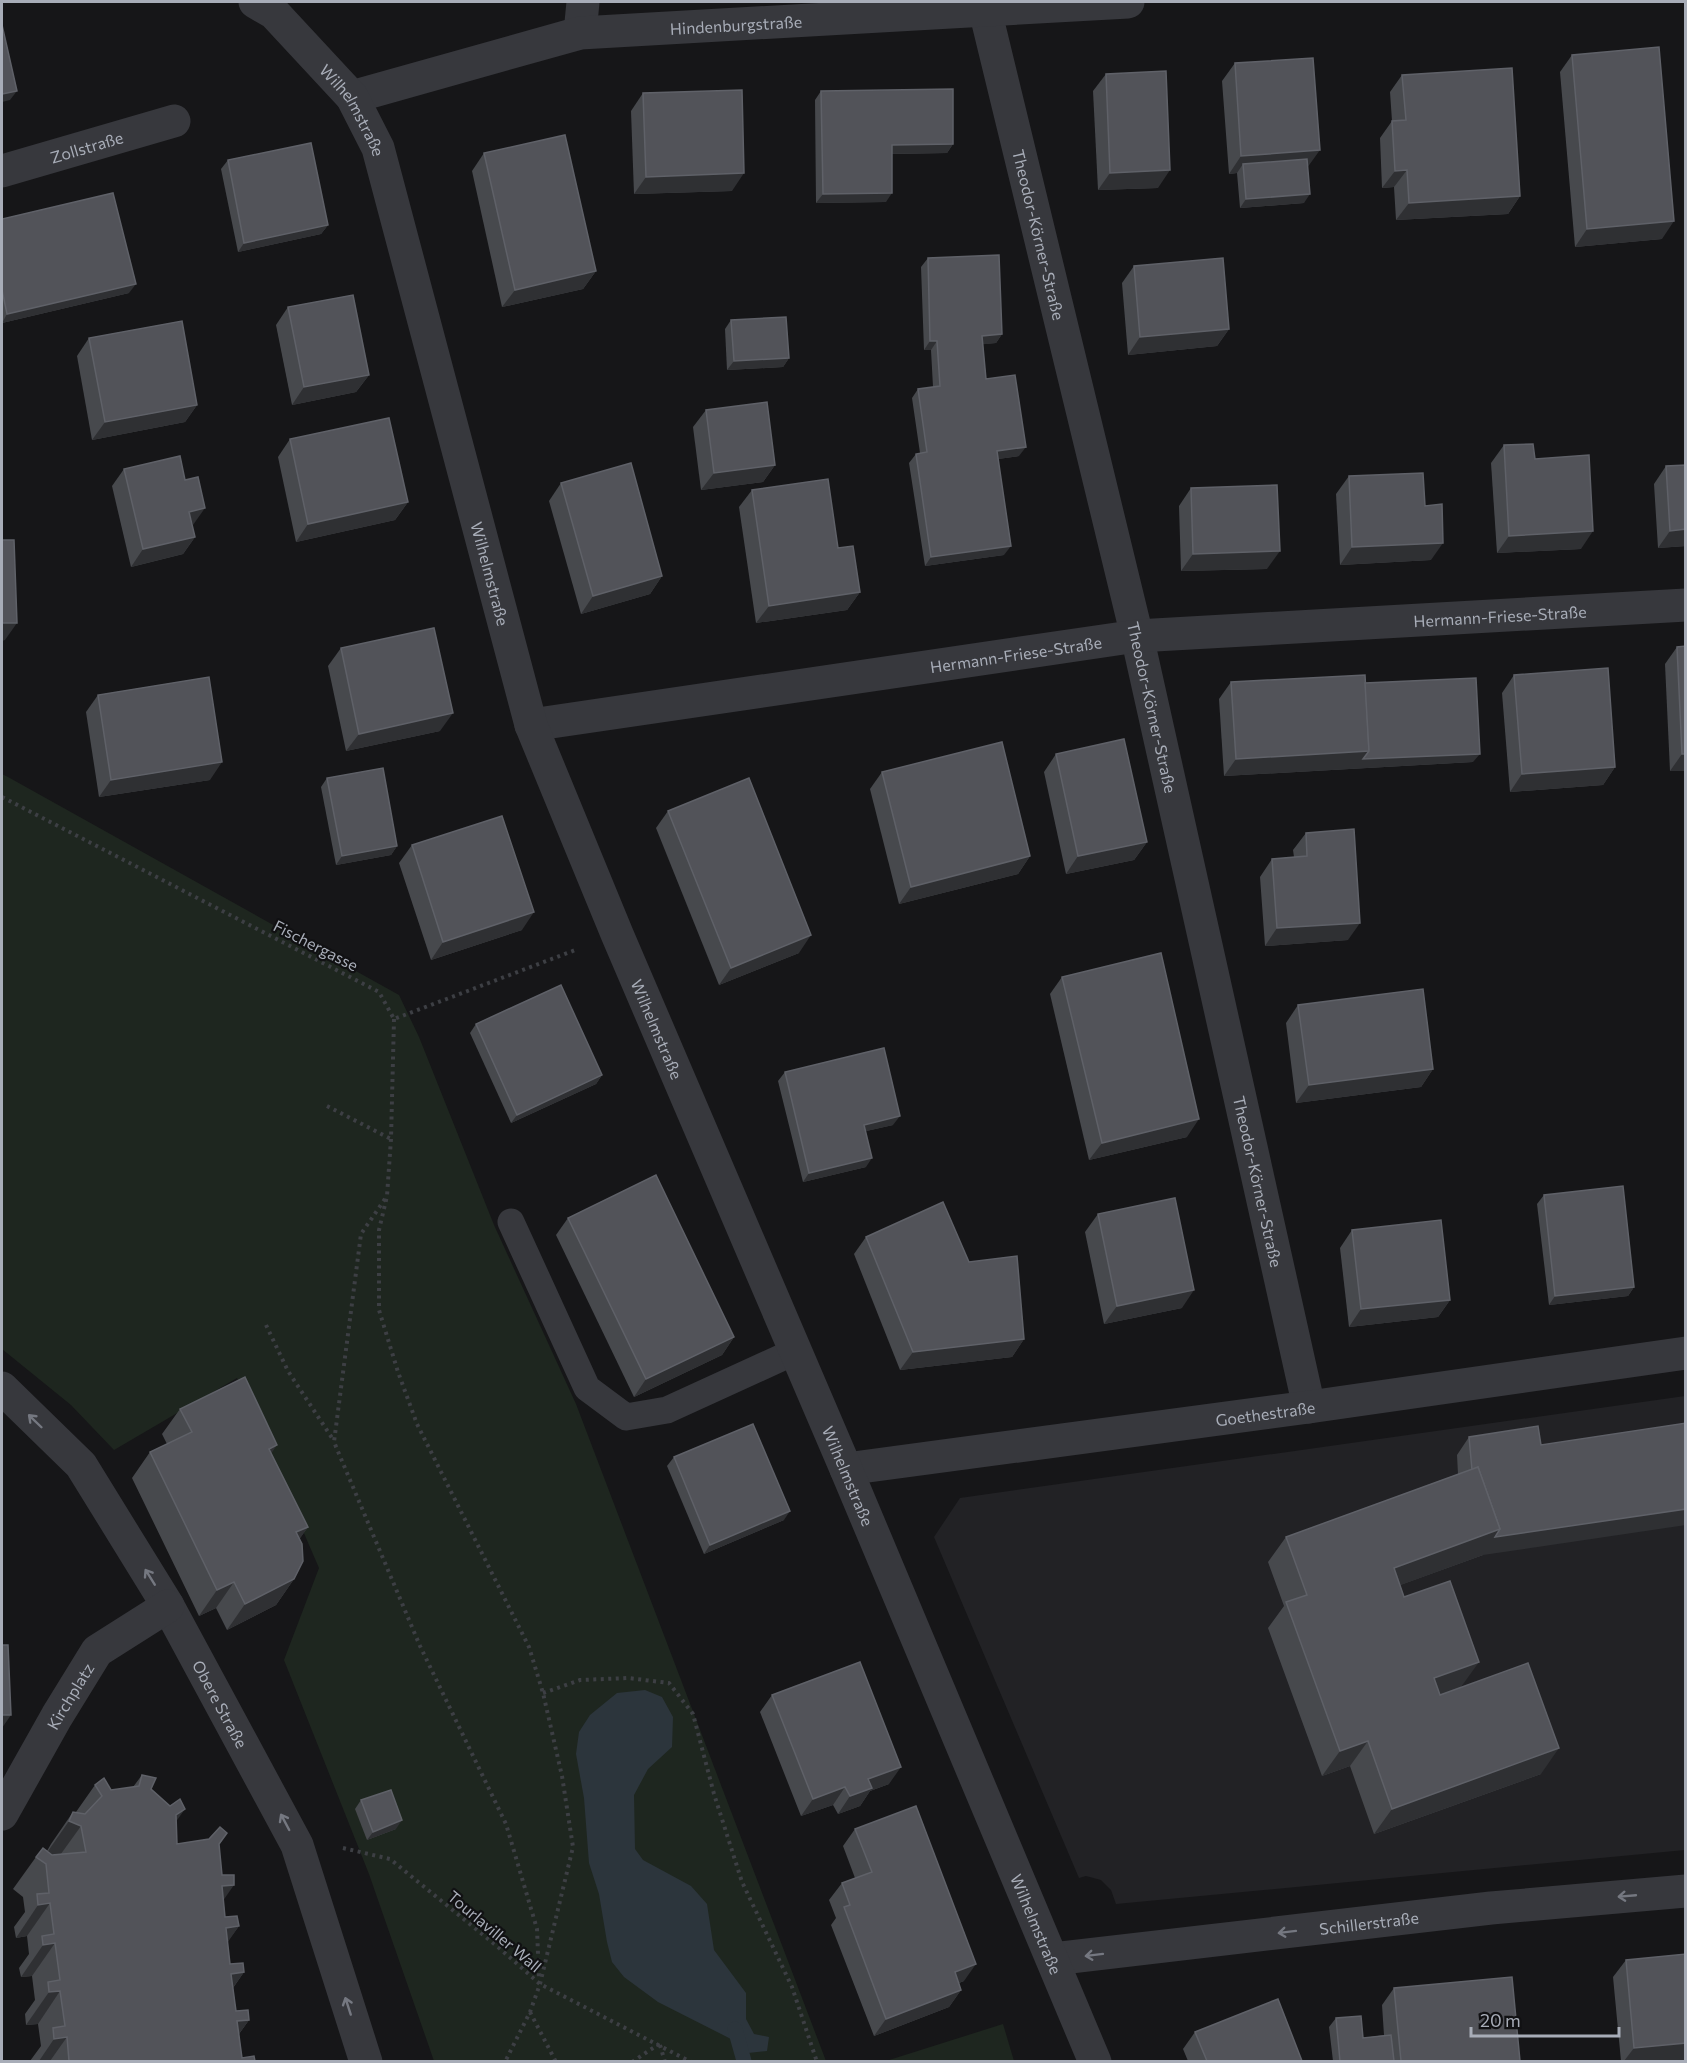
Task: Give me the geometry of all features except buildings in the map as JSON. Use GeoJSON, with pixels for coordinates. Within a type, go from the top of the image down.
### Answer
{"type":"FeatureCollection","features":[{"type":"Feature","properties":{"kind":"street","name":"Wilhelmstraße"},"geometry":{"type":"LineString","coordinates":[[255,2],[274,13],[351,97],[378,148],[531,725],[617,934],[796,1351],[1095,2061]]}},
{"type":"Feature","properties":{"kind":"street","name":"Hindenburgstraße"},"geometry":{"type":"LineString","coordinates":[[351,97],[582,17],[985,10],[1128,2]]}},
{"type":"Feature","properties":{"kind":"street","name":"Theodor-Körner-Straße"},"geometry":{"type":"LineString","coordinates":[[985,10],[1137,636],[1309,1407]]}},
{"type":"Feature","properties":{"kind":"street","name":"Zollstraße"},"geometry":{"type":"LineString","coordinates":[[2,171],[174,121]]}},
{"type":"Feature","properties":{"kind":"street","name":"Hermann-Friese-Straße"},"geometry":{"type":"LineString","coordinates":[[531,725],[1137,636],[1686,605]]}},
{"type":"Feature","properties":{"kind":"street","name":"Goethestraße"},"geometry":{"type":"LineString","coordinates":[[846,1469],[1309,1407],[1686,1353]]}},
{"type":"Feature","properties":{"kind":"street","name":"Obere Straße"},"geometry":{"type":"LineString","coordinates":[[2,1388],[81,1465],[168,1606],[297,1845],[366,2061]]}},
{"type":"Feature","properties":{"kind":"street","name":"Kirchplatz"},"geometry":{"type":"LineString","coordinates":[[2,1814],[57,1716],[98,1651],[168,1606]]}},
{"type":"Feature","properties":{"kind":"street","name":"Schillerstraße"},"geometry":{"type":"LineString","coordinates":[[1053,1959],[1491,1908],[1686,1891]]}},
{"type":"Feature","properties":{"kind":"lane"},"geometry":{"type":"LineString","coordinates":[[510,1222],[588,1388],[626,1417],[667,1410],[796,1351]]}},
{"type":"Feature","properties":{"kind":"path","name":"Fischergasse"},"geometry":{"type":"LineString","coordinates":[[2,798],[380,992],[394,1019]]}},
{"type":"Feature","properties":{"kind":"path"},"geometry":{"type":"LineString","coordinates":[[505,2061],[530,2012],[540,1984],[573,1847],[562,1776],[543,1693],[529,1647],[417,1424],[379,1310],[379,1230],[387,1196],[394,1019],[617,934]]}},
{"type":"Feature","properties":{"kind":"path"},"geometry":{"type":"LineString","coordinates":[[327,1106],[391,1139]]}},
{"type":"Feature","properties":{"kind":"path"},"geometry":{"type":"LineString","coordinates":[[334,1442],[361,1234],[387,1196]]}},
{"type":"Feature","properties":{"kind":"path"},"geometry":{"type":"LineString","coordinates":[[266,1325],[288,1371],[334,1442],[420,1646],[506,1824],[537,1929],[540,1984]]}},
{"type":"Feature","properties":{"kind":"path"},"geometry":{"type":"LineString","coordinates":[[543,1693],[580,1680],[628,1678],[669,1683],[693,1714],[714,1794],[742,1882],[792,1987],[817,2061]]}},
{"type":"Feature","properties":{"kind":"path","name":"Tourlaviller Wall"},"geometry":{"type":"LineString","coordinates":[[297,1845],[341,1848],[390,1859],[540,1984],[691,2061]]}},
{"type":"Feature","properties":{"kind":"path"},"geometry":{"type":"LineString","coordinates":[[530,2012],[556,2061]]}},
{"type":"Feature","properties":{"kind":"path"},"geometry":{"type":"LineString","coordinates":[[632,2061],[659,2044],[665,2061]]}},
{"type":"Feature","properties":{"kind":"shaded area"},"geometry":{"type":"Polygon","coordinates":[[[2,774],[399,995],[419,1037],[494,1225],[576,1404],[826,2061],[434,2061],[369,1874],[284,1660],[319,1568],[237,1378],[114,1450],[71,1405],[2,1349],[2,774]]]}},
{"type":"Feature","properties":{"kind":"shaded area"},"geometry":{"type":"Polygon","coordinates":[[[1685,1396],[1685,1850],[1116,1904],[1111,1890],[1101,1880],[1086,1876],[1079,1878],[934,1537],[960,1498],[1685,1396]]]}},
{"type":"Feature","properties":{"kind":"shaded area"},"geometry":{"type":"Polygon","coordinates":[[[645,1690],[662,1697],[673,1717],[672,1747],[648,1769],[634,1795],[635,1849],[643,1860],[691,1886],[707,1904],[714,1950],[746,1993],[746,2019],[754,2034],[769,2037],[767,2051],[748,2053],[731,2039],[658,2002],[624,1977],[612,1962],[599,1894],[589,1863],[584,1798],[576,1754],[579,1732],[590,1715],[617,1693],[645,1690]]]}},
{"type":"Feature","properties":{"kind":"shaded area"},"geometry":{"type":"Polygon","coordinates":[[[1003,2024],[1014,2061],[886,2061],[1003,2024]]]}},
{"type":"Feature","properties":{"kind":"waterway"},"geometry":{"type":"LineString","coordinates":[[735,2029],[744,2061]]}}]}
